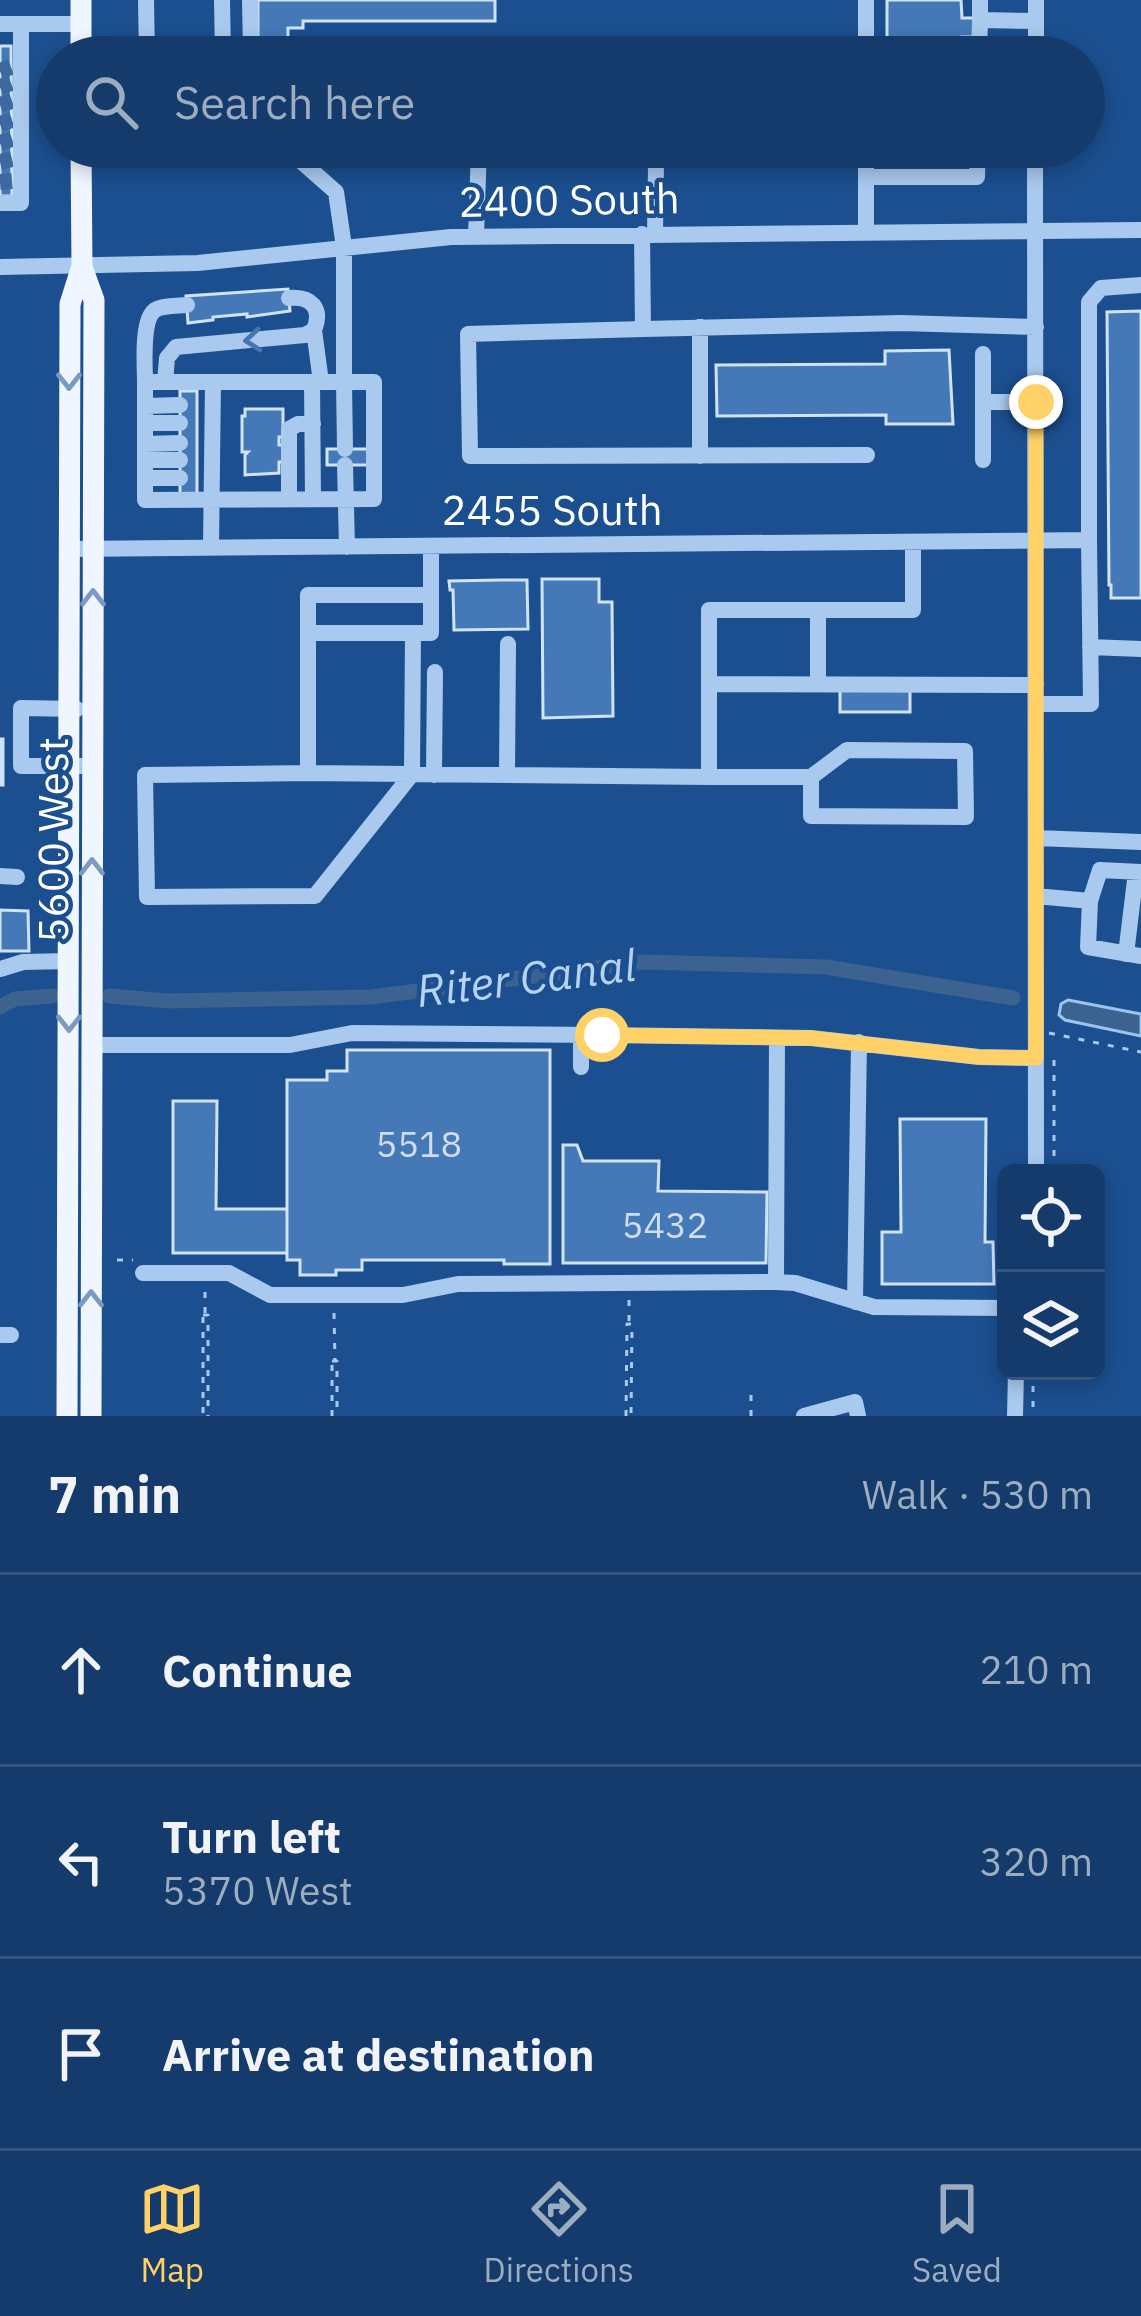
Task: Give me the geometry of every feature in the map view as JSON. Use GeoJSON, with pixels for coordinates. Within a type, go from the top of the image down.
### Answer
{"type":"FeatureCollection","features":[{"type":"Feature","properties":{"kind":"main road"},"geometry":{"type":"LineString","coordinates":[[81,0],[81,36]]}},
{"type":"Feature","properties":{"kind":"main road","name":"5600 West"},"geometry":{"type":"LineString","coordinates":[[81,709],[69,549],[70,304],[82,266],[82,168]]}},
{"type":"Feature","properties":{"kind":"main road","name":"5600 West"},"geometry":{"type":"LineString","coordinates":[[82,266],[94,300],[93,549],[81,709],[91,1045],[91,1416]]}},
{"type":"Feature","properties":{"kind":"main road","name":"5600 West"},"geometry":{"type":"LineString","coordinates":[[67,1416],[69,962],[81,766]]}},
{"type":"Feature","properties":{"kind":"main road"},"geometry":{"type":"LineString","coordinates":[[67,1353],[79,1386],[80,1416]]}},
{"type":"Feature","properties":{"kind":"street"},"geometry":{"type":"LineString","coordinates":[[146,0],[147,36]]}},
{"type":"Feature","properties":{"kind":"street"},"geometry":{"type":"LineString","coordinates":[[222,0],[223,36]]}},
{"type":"Feature","properties":{"kind":"street"},"geometry":{"type":"LineString","coordinates":[[250,0],[253,36]]}},
{"type":"Feature","properties":{"kind":"street"},"geometry":{"type":"LineString","coordinates":[[866,0],[866,36]]}},
{"type":"Feature","properties":{"kind":"street"},"geometry":{"type":"LineString","coordinates":[[980,0],[980,36]]}},
{"type":"Feature","properties":{"kind":"street"},"geometry":{"type":"LineString","coordinates":[[1036,0],[1036,36]]}},
{"type":"Feature","properties":{"kind":"street"},"geometry":{"type":"LineString","coordinates":[[980,20],[1036,21]]}},
{"type":"Feature","properties":{"kind":"street"},"geometry":{"type":"LineString","coordinates":[[0,24],[81,24]]}},
{"type":"Feature","properties":{"kind":"street"},"geometry":{"type":"LineString","coordinates":[[0,203],[21,203],[16,181],[16,101],[21,24]]}},
{"type":"Feature","properties":{"kind":"street"},"geometry":{"type":"LineString","coordinates":[[309,168],[336,191],[344,247],[347,547]]}},
{"type":"Feature","properties":{"kind":"street"},"geometry":{"type":"LineString","coordinates":[[476,236],[478,168]]}},
{"type":"Feature","properties":{"kind":"street"},"geometry":{"type":"LineString","coordinates":[[643,328],[656,168]]}},
{"type":"Feature","properties":{"kind":"street"},"geometry":{"type":"LineString","coordinates":[[866,168],[866,232]]}},
{"type":"Feature","properties":{"kind":"street"},"geometry":{"type":"LineString","coordinates":[[866,178],[977,176],[977,168]]}},
{"type":"Feature","properties":{"kind":"street"},"geometry":{"type":"LineString","coordinates":[[1036,168],[1036,1030],[1045,1059],[1037,1164]]}},
{"type":"Feature","properties":{"kind":"street","name":"2400 South"},"geometry":{"type":"LineString","coordinates":[[0,267],[228,260],[476,236],[1141,230]]}},
{"type":"Feature","properties":{"kind":"street"},"geometry":{"type":"LineString","coordinates":[[1036,704],[1091,704],[1089,302],[1101,288],[1141,285]]}},
{"type":"Feature","properties":{"kind":"street"},"geometry":{"type":"LineString","coordinates":[[289,298],[306,298],[318,316],[314,330],[313,499]]}},
{"type":"Feature","properties":{"kind":"street"},"geometry":{"type":"LineString","coordinates":[[145,382],[165,382],[374,382],[374,499],[146,500],[145,461],[145,382],[146,327],[154,310],[181,315],[167,358],[165,382]]}},
{"type":"Feature","properties":{"kind":"street"},"geometry":{"type":"LineString","coordinates":[[867,455],[470,456],[468,334],[901,323],[1036,327]]}},
{"type":"Feature","properties":{"kind":"street"},"geometry":{"type":"LineString","coordinates":[[700,327],[700,456]]}},
{"type":"Feature","properties":{"kind":"street"},"geometry":{"type":"LineString","coordinates":[[170,352],[184,345],[305,335],[314,330]]}},
{"type":"Feature","properties":{"kind":"street"},"geometry":{"type":"LineString","coordinates":[[982,460],[983,354]]}},
{"type":"Feature","properties":{"kind":"street"},"geometry":{"type":"LineString","coordinates":[[212,548],[212,500],[197,442],[213,382]]}},
{"type":"Feature","properties":{"kind":"street"},"geometry":{"type":"LineString","coordinates":[[982,402],[1036,402]]}},
{"type":"Feature","properties":{"kind":"street"},"geometry":{"type":"LineString","coordinates":[[145,414],[197,442]]}},
{"type":"Feature","properties":{"kind":"street"},"geometry":{"type":"LineString","coordinates":[[289,499],[289,429],[313,424]]}},
{"type":"Feature","properties":{"kind":"street"},"geometry":{"type":"LineString","coordinates":[[145,461],[197,442]]}},
{"type":"Feature","properties":{"kind":"street"},"geometry":{"type":"LineString","coordinates":[[145,461],[197,442]]}},
{"type":"Feature","properties":{"kind":"street","name":"2455 South"},"geometry":{"type":"LineString","coordinates":[[69,549],[1089,540]]}},
{"type":"Feature","properties":{"kind":"street"},"geometry":{"type":"LineString","coordinates":[[709,777],[709,610],[913,610],[913,543]]}},
{"type":"Feature","properties":{"kind":"street"},"geometry":{"type":"LineString","coordinates":[[308,633],[431,633],[431,546]]}},
{"type":"Feature","properties":{"kind":"street"},"geometry":{"type":"LineString","coordinates":[[308,773],[308,595],[431,595]]}},
{"type":"Feature","properties":{"kind":"street"},"geometry":{"type":"LineString","coordinates":[[818,610],[818,684]]}},
{"type":"Feature","properties":{"kind":"street"},"geometry":{"type":"LineString","coordinates":[[413,633],[412,774],[315,896],[147,897],[146,775],[308,773],[412,774],[434,775],[811,777],[848,750],[965,751],[966,817],[811,816],[811,777]]}},
{"type":"Feature","properties":{"kind":"street"},"geometry":{"type":"LineString","coordinates":[[507,775],[508,644]]}},
{"type":"Feature","properties":{"kind":"street"},"geometry":{"type":"LineString","coordinates":[[1090,647],[1141,650]]}},
{"type":"Feature","properties":{"kind":"street"},"geometry":{"type":"LineString","coordinates":[[434,775],[435,672]]}},
{"type":"Feature","properties":{"kind":"street"},"geometry":{"type":"LineString","coordinates":[[710,684],[1036,685]]}},
{"type":"Feature","properties":{"kind":"street"},"geometry":{"type":"LineString","coordinates":[[81,709],[21,708],[21,766],[81,766]]}},
{"type":"Feature","properties":{"kind":"street"},"geometry":{"type":"LineString","coordinates":[[0,712],[21,712]]}},
{"type":"Feature","properties":{"kind":"street"},"geometry":{"type":"LineString","coordinates":[[1036,838],[1141,842]]}},
{"type":"Feature","properties":{"kind":"street"},"geometry":{"type":"LineString","coordinates":[[1100,870],[1138,872],[1133,955],[1088,947],[1090,901],[1100,870]]}},
{"type":"Feature","properties":{"kind":"street"},"geometry":{"type":"LineString","coordinates":[[1036,896],[1090,901]]}},
{"type":"Feature","properties":{"kind":"street"},"geometry":{"type":"LineString","coordinates":[[0,970],[23,962],[69,962]]}},
{"type":"Feature","properties":{"kind":"street"},"geometry":{"type":"LineString","coordinates":[[91,1045],[290,1045],[352,1033],[581,1034],[859,1042],[979,1057],[1045,1059]]}},
{"type":"Feature","properties":{"kind":"street"},"geometry":{"type":"LineString","coordinates":[[581,1034],[581,1067]]}},
{"type":"Feature","properties":{"kind":"street"},"geometry":{"type":"LineString","coordinates":[[776,1282],[777,1038]]}},
{"type":"Feature","properties":{"kind":"street"},"geometry":{"type":"LineString","coordinates":[[856,1302],[859,1042]]}},
{"type":"Feature","properties":{"kind":"street"},"geometry":{"type":"LineString","coordinates":[[138,1266],[229,1273],[270,1294],[403,1295],[458,1284],[776,1282],[795,1283],[874,1307],[997,1308]]}},
{"type":"Feature","properties":{"kind":"street"},"geometry":{"type":"LineString","coordinates":[[1015,1416],[1016,1380]]}},
{"type":"Feature","properties":{"kind":"street"},"geometry":{"type":"LineString","coordinates":[[804,1416],[855,1402],[857,1416]]}},
{"type":"Feature","properties":{"kind":"path"},"geometry":{"type":"LineString","coordinates":[[1036,1030],[1141,1052]]}},
{"type":"Feature","properties":{"kind":"path"},"geometry":{"type":"LineString","coordinates":[[1045,1059],[1053,1164]]}},
{"type":"Feature","properties":{"kind":"path"},"geometry":{"type":"LineString","coordinates":[[117,1260],[138,1266]]}},
{"type":"Feature","properties":{"kind":"path"},"geometry":{"type":"LineString","coordinates":[[205,1284],[206,1416]]}},
{"type":"Feature","properties":{"kind":"path"},"geometry":{"type":"LineString","coordinates":[[629,1292],[629,1416]]}},
{"type":"Feature","properties":{"kind":"path"},"geometry":{"type":"LineString","coordinates":[[334,1305],[334,1416]]}},
{"type":"Feature","properties":{"kind":"path"},"geometry":{"type":"LineString","coordinates":[[1034,1380],[1034,1416]]}},
{"type":"Feature","properties":{"kind":"path"},"geometry":{"type":"LineString","coordinates":[[751,1394],[751,1416]]}},
{"type":"Feature","properties":{"kind":"water"},"geometry":{"type":"Polygon","coordinates":[[[1068,1000],[1141,1014],[1141,1036],[1065,1020],[1059,1015],[1061,1004],[1068,1000]]]}},
{"type":"Feature","properties":{"kind":"building"},"geometry":{"type":"Polygon","coordinates":[[[258,0],[495,0],[495,21],[303,21],[303,28],[288,28],[288,36],[258,36],[258,0]]]}},
{"type":"Feature","properties":{"kind":"building"},"geometry":{"type":"Polygon","coordinates":[[[887,0],[961,0],[962,18],[975,18],[975,36],[887,36],[887,0]]]}},
{"type":"Feature","properties":{"kind":"building"},"geometry":{"type":"Polygon","coordinates":[[[0,46],[11,46],[12,196],[0,196],[0,46]]]}},
{"type":"Feature","properties":{"kind":"building"},"geometry":{"type":"Polygon","coordinates":[[[288,289],[290,311],[188,323],[186,296],[288,289]]]}},
{"type":"Feature","properties":{"kind":"building"},"geometry":{"type":"Polygon","coordinates":[[[1141,311],[1141,598],[1111,598],[1107,312],[1141,311]]]}},
{"type":"Feature","properties":{"kind":"building"},"geometry":{"type":"Polygon","coordinates":[[[949,350],[953,424],[886,424],[886,415],[717,416],[716,365],[885,364],[885,351],[949,350]]]}},
{"type":"Feature","properties":{"kind":"building"},"geometry":{"type":"Polygon","coordinates":[[[180,391],[197,391],[197,495],[180,495],[180,391]]]}},
{"type":"Feature","properties":{"kind":"building"},"geometry":{"type":"Polygon","coordinates":[[[245,409],[283,409],[279,473],[245,475],[245,409]]]}},
{"type":"Feature","properties":{"kind":"building"},"geometry":{"type":"Polygon","coordinates":[[[327,449],[370,449],[370,465],[327,465],[327,449]]]}},
{"type":"Feature","properties":{"kind":"building"},"geometry":{"type":"Polygon","coordinates":[[[542,579],[599,579],[599,602],[612,602],[613,716],[543,718],[542,579]]]}},
{"type":"Feature","properties":{"kind":"building"},"geometry":{"type":"Polygon","coordinates":[[[527,580],[528,629],[454,630],[449,581],[527,580]]]}},
{"type":"Feature","properties":{"kind":"building"},"geometry":{"type":"Polygon","coordinates":[[[840,686],[910,686],[910,712],[840,712],[840,686]]]}},
{"type":"Feature","properties":{"kind":"building"},"geometry":{"type":"Polygon","coordinates":[[[3,739],[3,785],[0,785],[3,739]]]}},
{"type":"Feature","properties":{"kind":"building"},"geometry":{"type":"Polygon","coordinates":[[[0,910],[28,911],[29,951],[0,951],[0,910]]]}},
{"type":"Feature","properties":{"kind":"building"},"geometry":{"type":"Polygon","coordinates":[[[347,1050],[550,1050],[550,1264],[362,1260],[362,1270],[300,1275],[300,1260],[287,1260],[287,1080],[327,1080],[327,1071],[347,1071],[347,1050]]]}},
{"type":"Feature","properties":{"kind":"building"},"geometry":{"type":"Polygon","coordinates":[[[173,1101],[217,1101],[216,1209],[287,1209],[287,1253],[173,1253],[173,1101]]]}},
{"type":"Feature","properties":{"kind":"building"},"geometry":{"type":"Polygon","coordinates":[[[900,1119],[986,1119],[985,1242],[993,1242],[994,1284],[882,1284],[882,1232],[901,1232],[900,1119]]]}},
{"type":"Feature","properties":{"kind":"building"},"geometry":{"type":"Polygon","coordinates":[[[563,1145],[577,1145],[583,1161],[659,1161],[658,1191],[767,1192],[766,1263],[563,1263],[563,1145]]]}},
{"type":"Feature","properties":{"kind":"waterway","name":"Riter Canal"},"geometry":{"type":"LineString","coordinates":[[109,996],[168,1001],[371,997],[643,962],[826,967],[1013,998]]}},
{"type":"Feature","properties":{"kind":"waterway","name":"Riter Canal"},"geometry":{"type":"LineString","coordinates":[[0,1007],[15,999],[52,996]]}},
{"type":"Feature","properties":{"kind":"tunnel"},"geometry":{"type":"LineString","coordinates":[[0,71],[11,67]]}},
{"type":"Feature","properties":{"kind":"tunnel"},"geometry":{"type":"LineString","coordinates":[[0,87],[11,83]]}},
{"type":"Feature","properties":{"kind":"tunnel"},"geometry":{"type":"LineString","coordinates":[[0,105],[12,101]]}},
{"type":"Feature","properties":{"kind":"tunnel"},"geometry":{"type":"LineString","coordinates":[[0,124],[12,120]]}},
{"type":"Feature","properties":{"kind":"tunnel"},"geometry":{"type":"LineString","coordinates":[[0,143],[12,139]]}},
{"type":"Feature","properties":{"kind":"tunnel"},"geometry":{"type":"LineString","coordinates":[[0,162],[12,159]]}},
{"type":"Feature","properties":{"kind":"tunnel"},"geometry":{"type":"LineString","coordinates":[[0,182],[12,181]]}},
{"type":"Feature","properties":{"kind":"route"},"geometry":{"type":"LineString","coordinates":[[602,1035],[811,1038],[979,1057],[1036,1058],[1036,402]]}}]}
